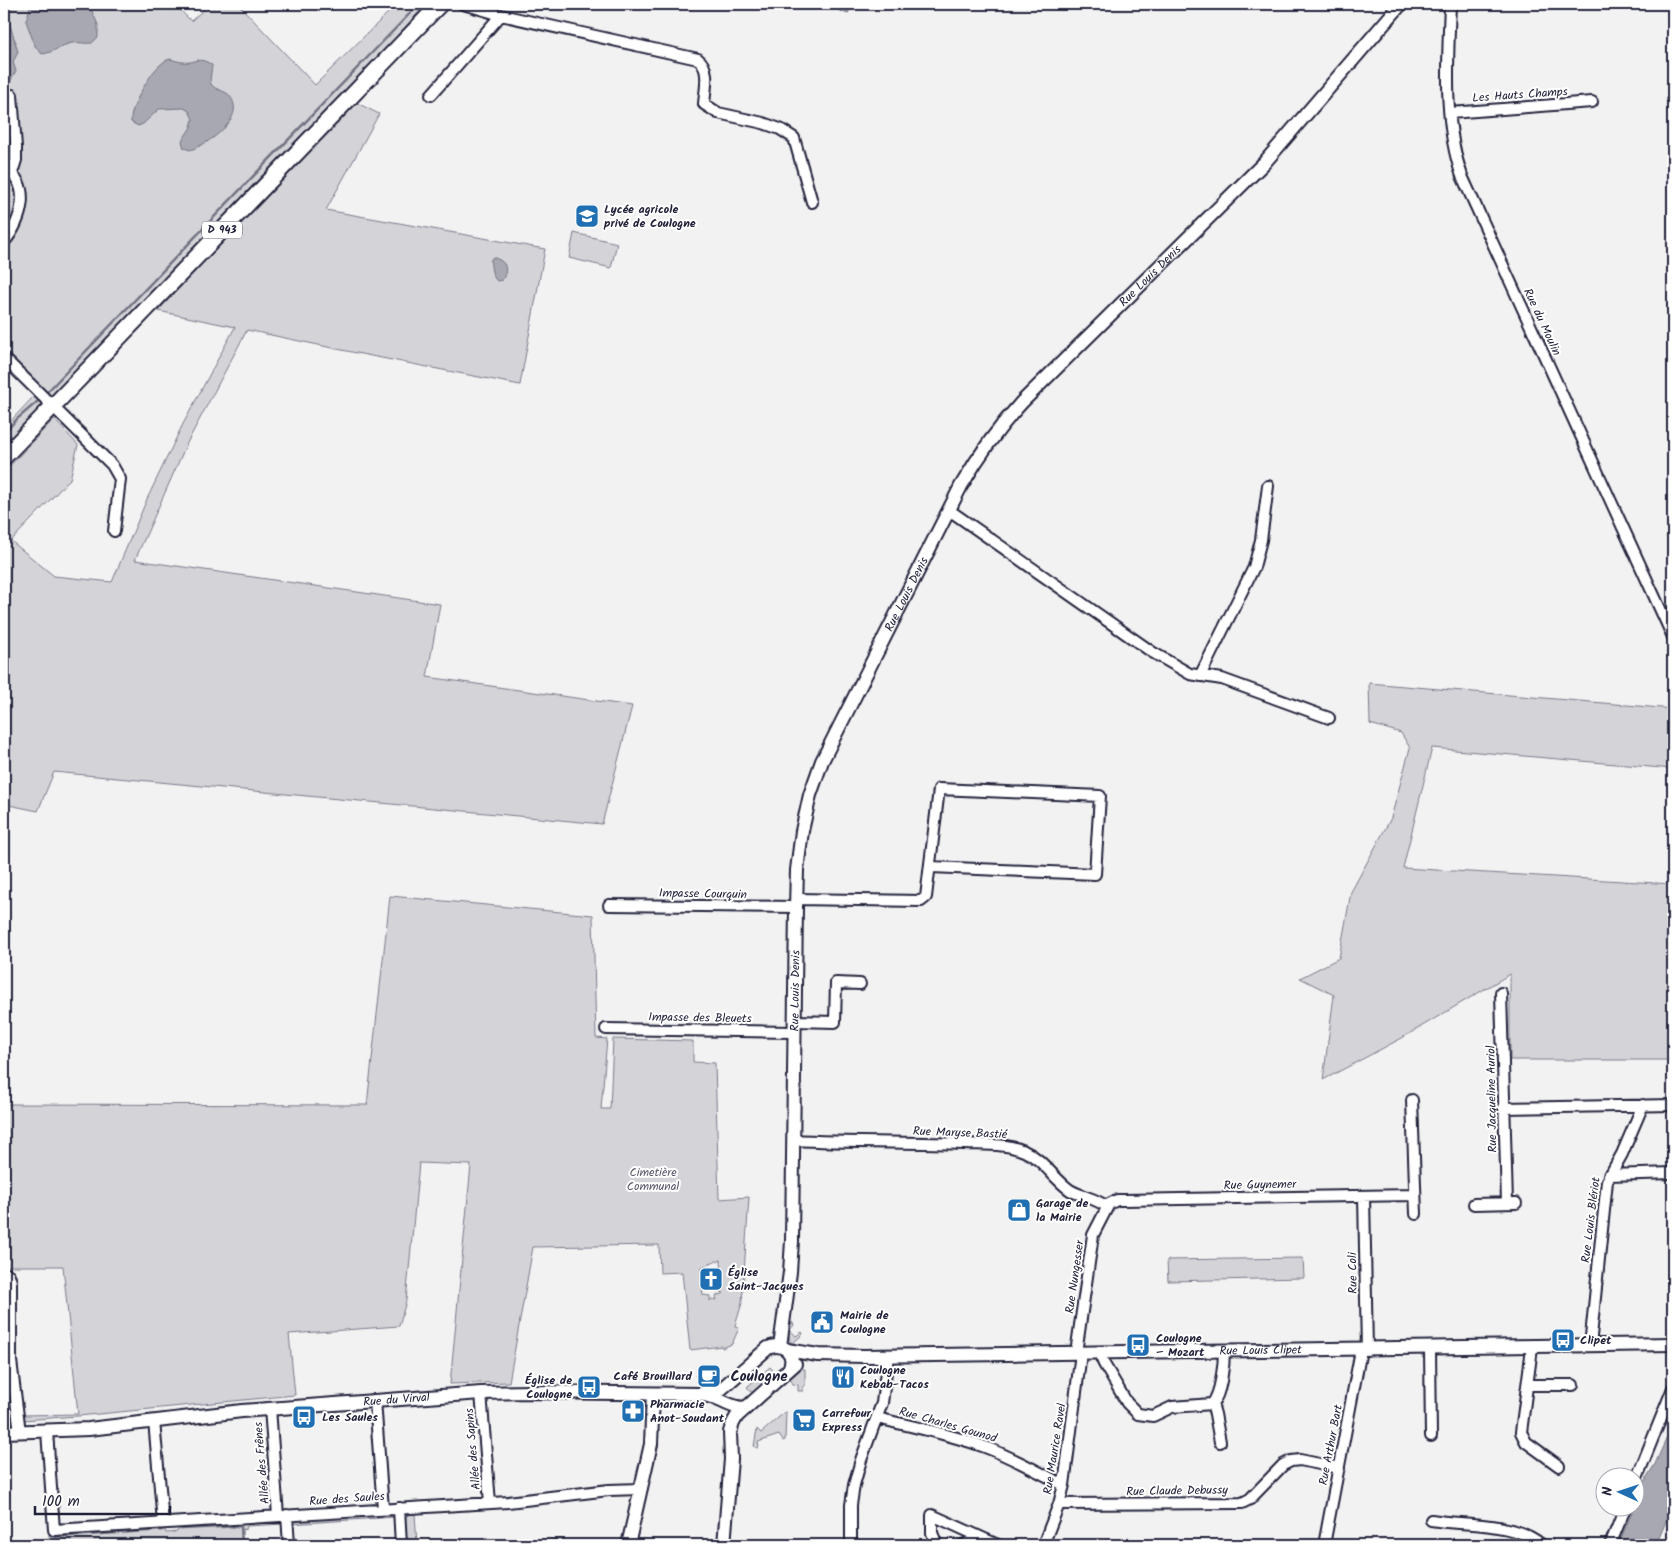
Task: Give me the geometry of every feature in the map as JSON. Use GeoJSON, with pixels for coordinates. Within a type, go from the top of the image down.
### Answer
{"type":"FeatureCollection","features":[{"type":"Feature","properties":{"kind":"main road","name":"D 943"},"geometry":{"type":"LineString","coordinates":[[4,458],[440,4]]}},
{"type":"Feature","properties":{"kind":"street"},"geometry":{"type":"LineString","coordinates":[[463,4],[501,15],[698,59],[706,71],[704,104],[718,113],[763,123],[780,129],[794,138],[812,202]]}},
{"type":"Feature","properties":{"kind":"street","name":"Rue Louis Denis"},"geometry":{"type":"LineString","coordinates":[[789,1369],[792,1358],[783,1348],[791,1256],[798,855],[810,795],[822,761],[949,510],[981,453],[1008,417],[1264,163],[1401,4]]}},
{"type":"Feature","properties":{"kind":"street","name":"Rue du Moulin"},"geometry":{"type":"LineString","coordinates":[[1450,4],[1450,113],[1455,155],[1467,190],[1673,637]]}},
{"type":"Feature","properties":{"kind":"street"},"geometry":{"type":"LineString","coordinates":[[431,95],[501,15]]}},
{"type":"Feature","properties":{"kind":"street"},"geometry":{"type":"LineString","coordinates":[[4,242],[15,226],[23,196],[21,184],[8,171],[16,160],[12,95]]}},
{"type":"Feature","properties":{"kind":"street","name":"Les Hauts Champs"},"geometry":{"type":"LineString","coordinates":[[1450,113],[1592,102]]}},
{"type":"Feature","properties":{"kind":"street"},"geometry":{"type":"LineString","coordinates":[[4,358],[112,465],[120,479],[114,531]]}},
{"type":"Feature","properties":{"kind":"street"},"geometry":{"type":"LineString","coordinates":[[1200,676],[1254,567],[1261,540],[1268,486]]}},
{"type":"Feature","properties":{"kind":"street"},"geometry":{"type":"LineString","coordinates":[[949,510],[1152,652],[1184,672],[1222,680],[1329,718]]}},
{"type":"Feature","properties":{"kind":"street","name":"Impasse Courquin"},"geometry":{"type":"LineString","coordinates":[[609,905],[921,901],[926,897],[939,789],[1100,796],[1095,874],[930,867]]}},
{"type":"Feature","properties":{"kind":"street","name":"Impasse des Bleuets"},"geometry":{"type":"LineString","coordinates":[[606,1029],[795,1026],[835,1022],[836,983],[860,984]]}},
{"type":"Feature","properties":{"kind":"street","name":"Rue Jacqueline Auriol"},"geometry":{"type":"LineString","coordinates":[[1474,1204],[1511,1203],[1504,1108],[1501,993]]}},
{"type":"Feature","properties":{"kind":"street"},"geometry":{"type":"LineString","coordinates":[[1412,1100],[1416,1214]]}},
{"type":"Feature","properties":{"kind":"street","name":"Rue Louis Blériot"},"geometry":{"type":"LineString","coordinates":[[1590,1346],[1606,1186],[1643,1105]]}},
{"type":"Feature","properties":{"kind":"street"},"geometry":{"type":"LineString","coordinates":[[1504,1108],[1673,1105]]}},
{"type":"Feature","properties":{"kind":"street","name":"Rue Maryse Bastié"},"geometry":{"type":"LineString","coordinates":[[793,1140],[1011,1147],[1026,1152],[1038,1160],[1071,1190],[1082,1196],[1098,1200],[1107,1207]]}},
{"type":"Feature","properties":{"kind":"street"},"geometry":{"type":"LineString","coordinates":[[1610,1174],[1673,1173]]}},
{"type":"Feature","properties":{"kind":"street","name":"Rue Guynemer"},"geometry":{"type":"LineString","coordinates":[[1107,1207],[1112,1201],[1124,1200],[1415,1195]]}},
{"type":"Feature","properties":{"kind":"street","name":"Rue Coli"},"geometry":{"type":"LineString","coordinates":[[1364,1196],[1364,1350]]}},
{"type":"Feature","properties":{"kind":"street","name":"Rue Nungesser"},"geometry":{"type":"LineString","coordinates":[[1079,1353],[1093,1234],[1107,1207]]}},
{"type":"Feature","properties":{"kind":"street"},"geometry":{"type":"LineString","coordinates":[[4,1273],[9,1275],[11,1282],[11,1361],[20,1432]]}},
{"type":"Feature","properties":{"kind":"street","name":"Rue Louis Clipet"},"geometry":{"type":"LineString","coordinates":[[783,1348],[818,1355],[888,1356],[1532,1348],[1673,1344]]}},
{"type":"Feature","properties":{"kind":"street"},"geometry":{"type":"LineString","coordinates":[[730,1404],[725,1394],[727,1385],[768,1348],[775,1345],[783,1348]]}},
{"type":"Feature","properties":{"kind":"street"},"geometry":{"type":"LineString","coordinates":[[1532,1348],[1521,1428],[1522,1436],[1526,1442],[1559,1466]]}},
{"type":"Feature","properties":{"kind":"street"},"geometry":{"type":"LineString","coordinates":[[1430,1349],[1430,1436]]}},
{"type":"Feature","properties":{"kind":"street","name":"Rue Arthur Bart"},"geometry":{"type":"LineString","coordinates":[[1324,1545],[1364,1350]]}},
{"type":"Feature","properties":{"kind":"street"},"geometry":{"type":"LineString","coordinates":[[1220,1442],[1212,1404],[1216,1398],[1224,1351]]}},
{"type":"Feature","properties":{"kind":"street","name":"Rue Maurice Ravel"},"geometry":{"type":"LineString","coordinates":[[1043,1545],[1059,1504],[1064,1485],[1079,1353]]}},
{"type":"Feature","properties":{"kind":"street"},"geometry":{"type":"LineString","coordinates":[[1099,1353],[1127,1403],[1138,1414],[1153,1416],[1172,1407],[1212,1404]]}},
{"type":"Feature","properties":{"kind":"street","name":"Rue Louis Clipet"},"geometry":{"type":"LineString","coordinates":[[724,1545],[732,1459],[730,1432],[735,1419],[789,1369],[804,1359],[818,1355]]}},
{"type":"Feature","properties":{"kind":"street"},"geometry":{"type":"LineString","coordinates":[[851,1545],[851,1505],[854,1485],[864,1449],[878,1418],[886,1384],[888,1356]]}},
{"type":"Feature","properties":{"kind":"street"},"geometry":{"type":"LineString","coordinates":[[1527,1385],[1573,1384]]}},
{"type":"Feature","properties":{"kind":"street","name":"Rue du Virval"},"geometry":{"type":"LineString","coordinates":[[4,1432],[97,1428],[270,1408],[480,1393],[699,1394],[715,1392],[727,1385]]}},
{"type":"Feature","properties":{"kind":"street"},"geometry":{"type":"LineString","coordinates":[[1642,1466],[1673,1388]]}},
{"type":"Feature","properties":{"kind":"street","name":"Allée des Sapins"},"geometry":{"type":"LineString","coordinates":[[480,1393],[490,1503]]}},
{"type":"Feature","properties":{"kind":"street"},"geometry":{"type":"LineString","coordinates":[[628,1545],[651,1444],[653,1394]]}},
{"type":"Feature","properties":{"kind":"street","name":"Rue du Virval"},"geometry":{"type":"LineString","coordinates":[[699,1394],[716,1397],[736,1408],[747,1407]]}},
{"type":"Feature","properties":{"kind":"street"},"geometry":{"type":"LineString","coordinates":[[374,1400],[383,1509]]}},
{"type":"Feature","properties":{"kind":"street","name":"Allée des Frênes"},"geometry":{"type":"LineString","coordinates":[[270,1408],[283,1515],[289,1545]]}},
{"type":"Feature","properties":{"kind":"street","name":"Rue Charles Gounod"},"geometry":{"type":"LineString","coordinates":[[878,1418],[983,1446],[1020,1462],[1064,1485]]}},
{"type":"Feature","properties":{"kind":"street"},"geometry":{"type":"LineString","coordinates":[[154,1421],[163,1522]]}},
{"type":"Feature","properties":{"kind":"street","name":"Rue des Saules"},"geometry":{"type":"LineString","coordinates":[[47,1431],[54,1530],[490,1503],[609,1490],[640,1489]]}},
{"type":"Feature","properties":{"kind":"street","name":"Rue Claude Debussy"},"geometry":{"type":"LineString","coordinates":[[1059,1504],[1242,1502],[1250,1499],[1284,1465],[1291,1461],[1300,1460],[1339,1468]]}},
{"type":"Feature","properties":{"kind":"street"},"geometry":{"type":"LineString","coordinates":[[399,1508],[400,1545]]}},
{"type":"Feature","properties":{"kind":"street"},"geometry":{"type":"LineString","coordinates":[[937,1545],[932,1534],[932,1514],[998,1545]]}},
{"type":"Feature","properties":{"kind":"street"},"geometry":{"type":"LineString","coordinates":[[1610,1545],[1622,1516]]}},
{"type":"Feature","properties":{"kind":"street"},"geometry":{"type":"LineString","coordinates":[[1431,1520],[1509,1529],[1523,1534],[1542,1545]]}},
{"type":"Feature","properties":{"kind":"street"},"geometry":{"type":"LineString","coordinates":[[963,1545],[980,1537]]}},
{"type":"Feature","properties":{"kind":"green space"},"geometry":{"type":"Polygon","coordinates":[[[4,4],[174,4],[191,21],[210,4],[238,4],[315,85],[397,4],[426,4],[4,445],[4,428],[35,395],[6,367],[4,368],[4,208],[8,204],[4,184],[4,135],[9,135],[7,99],[16,42],[4,4]]]}},
{"type":"Feature","properties":{"kind":"green space"},"geometry":{"type":"Polygon","coordinates":[[[357,103],[379,114],[326,210],[545,249],[520,385],[247,330],[187,443],[135,560],[440,604],[427,677],[632,706],[602,824],[54,772],[38,811],[4,804],[4,472],[54,419],[78,445],[70,479],[11,541],[54,576],[112,582],[147,499],[182,426],[235,327],[158,311],[357,103]]]}},
{"type":"Feature","properties":{"kind":"green space"},"geometry":{"type":"Polygon","coordinates":[[[574,233],[617,243],[611,268],[569,258],[574,233]]]}},
{"type":"Feature","properties":{"kind":"green space"},"geometry":{"type":"Polygon","coordinates":[[[1369,683],[1673,709],[1673,769],[1432,748],[1403,868],[1673,884],[1673,1060],[1510,1060],[1510,974],[1402,1038],[1323,1080],[1334,995],[1300,978],[1339,958],[1351,892],[1391,818],[1410,748],[1401,733],[1370,724],[1369,683]]]}},
{"type":"Feature","properties":{"kind":"green space","name":"Cimetière Communal"},"geometry":{"type":"Polygon","coordinates":[[[390,896],[593,915],[596,1038],[607,1039],[601,1109],[610,1109],[613,1039],[693,1041],[693,1062],[715,1063],[719,1199],[749,1197],[742,1303],[735,1326],[739,1328],[732,1344],[722,1348],[722,1346],[690,1350],[682,1272],[660,1273],[659,1245],[533,1247],[509,1382],[450,1384],[471,1165],[419,1163],[406,1301],[399,1326],[289,1334],[295,1395],[23,1420],[23,1415],[78,1414],[63,1266],[4,1266],[4,1104],[367,1105],[390,896]],[[721,1260],[709,1263],[702,1268],[703,1295],[710,1296],[710,1301],[712,1299],[717,1300],[718,1294],[724,1293],[722,1293],[721,1288],[723,1287],[721,1287],[720,1275],[722,1275],[721,1260]]]}},
{"type":"Feature","properties":{"kind":"green space"},"geometry":{"type":"Polygon","coordinates":[[[1303,1258],[1304,1278],[1168,1281],[1167,1260],[1303,1258]]]}},
{"type":"Feature","properties":{"kind":"green space"},"geometry":{"type":"Polygon","coordinates":[[[792,1322],[794,1325],[790,1330],[796,1336],[802,1332],[803,1334],[792,1344],[789,1339],[789,1333],[792,1322]]]}},
{"type":"Feature","properties":{"kind":"green space"},"geometry":{"type":"Polygon","coordinates":[[[770,1367],[778,1375],[755,1396],[747,1387],[770,1367]]]}},
{"type":"Feature","properties":{"kind":"green space"},"geometry":{"type":"Polygon","coordinates":[[[801,1369],[805,1369],[805,1386],[803,1386],[803,1391],[798,1391],[798,1385],[793,1384],[790,1379],[801,1369]]]}},
{"type":"Feature","properties":{"kind":"green space"},"geometry":{"type":"Polygon","coordinates":[[[4,1395],[10,1395],[8,1398],[9,1411],[13,1412],[15,1421],[4,1421],[4,1395]]]}},
{"type":"Feature","properties":{"kind":"green space"},"geometry":{"type":"Polygon","coordinates":[[[786,1411],[785,1440],[783,1441],[779,1435],[758,1442],[759,1447],[757,1448],[754,1446],[757,1429],[761,1433],[786,1411]]]}},
{"type":"Feature","properties":{"kind":"green space"},"geometry":{"type":"Polygon","coordinates":[[[388,1513],[395,1517],[291,1524],[294,1520],[388,1513]]]}},
{"type":"Feature","properties":{"kind":"green space"},"geometry":{"type":"Polygon","coordinates":[[[409,1514],[415,1514],[417,1545],[404,1545],[403,1520],[409,1514]]]}},
{"type":"Feature","properties":{"kind":"green space"},"geometry":{"type":"Polygon","coordinates":[[[281,1521],[284,1524],[247,1526],[246,1529],[241,1530],[242,1545],[4,1545],[4,1541],[49,1539],[49,1534],[163,1526],[166,1533],[177,1532],[180,1526],[281,1521]]]}},
{"type":"Feature","properties":{"kind":"green space"},"geometry":{"type":"Polygon","coordinates":[[[562,1539],[562,1545],[468,1545],[562,1539]]]}},
{"type":"Feature","properties":{"kind":"shaded area"},"geometry":{"type":"Polygon","coordinates":[[[4,4],[18,52],[13,62],[16,71],[9,86],[8,94],[10,135],[4,135],[4,4]]]}},
{"type":"Feature","properties":{"kind":"shaded area"},"geometry":{"type":"Polygon","coordinates":[[[31,4],[89,4],[98,25],[98,37],[92,43],[72,43],[42,54],[35,46],[26,21],[31,4]]]}},
{"type":"Feature","properties":{"kind":"shaded area"},"geometry":{"type":"Polygon","coordinates":[[[822,4],[852,4],[848,14],[822,4]]]}},
{"type":"Feature","properties":{"kind":"shaded area"},"geometry":{"type":"Polygon","coordinates":[[[170,59],[180,62],[203,61],[212,65],[211,84],[228,94],[233,102],[234,111],[231,120],[224,128],[207,142],[190,150],[184,148],[182,141],[191,127],[193,119],[189,111],[184,108],[159,109],[143,124],[138,126],[131,122],[133,109],[146,83],[160,65],[170,59]]]}},
{"type":"Feature","properties":{"kind":"shaded area"},"geometry":{"type":"Polygon","coordinates":[[[493,257],[505,265],[505,276],[502,280],[497,281],[493,274],[491,259],[493,257]]]}},
{"type":"Feature","properties":{"kind":"shaded area"},"geometry":{"type":"Polygon","coordinates":[[[1673,1424],[1673,1505],[1656,1545],[1618,1545],[1630,1516],[1644,1516],[1644,1484],[1673,1424]]]}},
{"type":"Feature","properties":{"kind":"waterway"},"geometry":{"type":"LineString","coordinates":[[48,391],[419,4]]}},
{"type":"Feature","properties":{"kind":"waterway"},"geometry":{"type":"LineString","coordinates":[[4,433],[37,402]]}},
{"type":"Feature","properties":{"kind":"waterway"},"geometry":{"type":"LineString","coordinates":[[181,1529],[241,1526],[242,1545]]}},
{"type":"Feature","properties":{"kind":"waterway"},"geometry":{"type":"LineString","coordinates":[[55,1537],[162,1530]]}},
{"type":"Feature","properties":{"kind":"place","name":"Lycée agricole privé de Coulogne"},"geometry":{"type":"Point","coordinates":[587,216]}},
{"type":"Feature","properties":{"kind":"place","name":"Garage de la Mairie"},"geometry":{"type":"Point","coordinates":[1019,1210]}},
{"type":"Feature","properties":{"kind":"place","name":"Église Saint-Jacques"},"geometry":{"type":"Point","coordinates":[711,1279]}},
{"type":"Feature","properties":{"kind":"place","name":"Mairie de Coulogne"},"geometry":{"type":"Point","coordinates":[822,1322]}},
{"type":"Feature","properties":{"kind":"place","name":"Clipet"},"geometry":{"type":"Point","coordinates":[1563,1340]}},
{"type":"Feature","properties":{"kind":"place","name":"Coulogne – Mozart"},"geometry":{"type":"Point","coordinates":[1138,1345]}},
{"type":"Feature","properties":{"kind":"place","name":"Café Brouillard"},"geometry":{"type":"Point","coordinates":[709,1376]}},
{"type":"Feature","properties":{"kind":"place","name":"Coulogne Kebab-Tacos"},"geometry":{"type":"Point","coordinates":[843,1377]}},
{"type":"Feature","properties":{"kind":"place","name":"Église de Coulogne"},"geometry":{"type":"Point","coordinates":[589,1387]}},
{"type":"Feature","properties":{"kind":"place","name":"Pharmacie Anot-Soudant"},"geometry":{"type":"Point","coordinates":[633,1411]}},
{"type":"Feature","properties":{"kind":"place","name":"Les Saules"},"geometry":{"type":"Point","coordinates":[304,1417]}},
{"type":"Feature","properties":{"kind":"place","name":"Carrefour Express"},"geometry":{"type":"Point","coordinates":[804,1420]}},
{"type":"Feature","properties":{"kind":"district","name":"Coulogne"},"geometry":{"type":"Point","coordinates":[759,1377]}}]}
